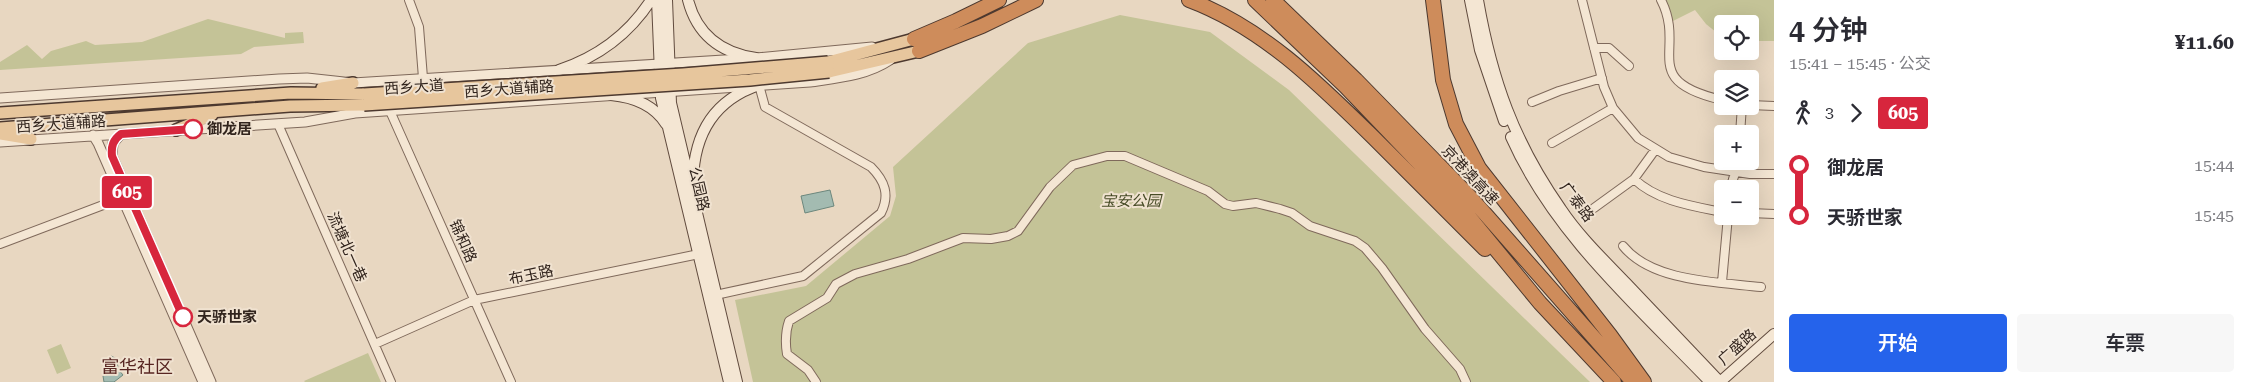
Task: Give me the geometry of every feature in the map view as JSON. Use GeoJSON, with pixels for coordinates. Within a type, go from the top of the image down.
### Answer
{"type":"FeatureCollection","features":[{"type":"Feature","properties":{"kind":"highway"},"geometry":{"type":"LineString","coordinates":[[956,22],[980,0]]}},
{"type":"Feature","properties":{"kind":"highway"},"geometry":{"type":"LineString","coordinates":[[916,45],[998,0]]}},
{"type":"Feature","properties":{"kind":"highway"},"geometry":{"type":"LineString","coordinates":[[982,26],[1024,0]]}},
{"type":"Feature","properties":{"kind":"highway"},"geometry":{"type":"LineString","coordinates":[[916,45],[982,26],[1036,0]]}},
{"type":"Feature","properties":{"kind":"highway"},"geometry":{"type":"LineString","coordinates":[[1189,0],[1214,10],[1248,29],[1296,65],[1357,122],[1540,303]]}},
{"type":"Feature","properties":{"kind":"highway","name":"京港澳高速"},"geometry":{"type":"LineString","coordinates":[[1255,0],[1345,86],[1461,207],[1540,303],[1614,382]]}},
{"type":"Feature","properties":{"kind":"highway","name":"京港澳高速"},"geometry":{"type":"LineString","coordinates":[[1273,0],[1356,80],[1472,199],[1633,382]]}},
{"type":"Feature","properties":{"kind":"highway"},"geometry":{"type":"LineString","coordinates":[[1433,0],[1443,80],[1456,124],[1466,145],[1479,168],[1497,193],[1610,334],[1644,382]]}},
{"type":"Feature","properties":{"kind":"main road"},"geometry":{"type":"LineString","coordinates":[[559,70],[595,55],[614,42],[631,26],[651,0]]}},
{"type":"Feature","properties":{"kind":"main road","name":"公园路"},"geometry":{"type":"LineString","coordinates":[[657,0],[670,131],[699,254],[713,295],[737,382]]}},
{"type":"Feature","properties":{"kind":"main road","name":"公园路"},"geometry":{"type":"LineString","coordinates":[[664,64],[667,0]]}},
{"type":"Feature","properties":{"kind":"main road"},"geometry":{"type":"LineString","coordinates":[[688,0],[698,26],[713,42],[733,53],[756,58]]}},
{"type":"Feature","properties":{"kind":"main road","name":"广泰路"},"geometry":{"type":"LineString","coordinates":[[1470,0],[1480,50],[1497,106],[1521,159],[1556,215],[1601,268],[1710,382]]}},
{"type":"Feature","properties":{"kind":"main road","name":"广泰路"},"geometry":{"type":"LineString","coordinates":[[1478,0],[1487,49],[1512,123],[1528,156],[1562,210],[1607,263],[1720,382]]}},
{"type":"Feature","properties":{"kind":"main road"},"geometry":{"type":"LineString","coordinates":[[829,67],[889,46],[916,45]]}},
{"type":"Feature","properties":{"kind":"main road"},"geometry":{"type":"LineString","coordinates":[[829,67],[896,56],[916,45]]}},
{"type":"Feature","properties":{"kind":"main road","name":"西乡大道"},"geometry":{"type":"LineString","coordinates":[[0,128],[364,99],[750,80],[829,67]]}},
{"type":"Feature","properties":{"kind":"main road"},"geometry":{"type":"LineString","coordinates":[[291,93],[353,83]]}},
{"type":"Feature","properties":{"kind":"main road"},"geometry":{"type":"LineString","coordinates":[[692,192],[695,157],[707,125],[724,103],[734,96],[759,85]]}},
{"type":"Feature","properties":{"kind":"main road","name":"公园路"},"geometry":{"type":"LineString","coordinates":[[665,92],[692,192],[729,382]]}},
{"type":"Feature","properties":{"kind":"main road","name":"西乡大道"},"geometry":{"type":"LineString","coordinates":[[0,113],[291,93],[364,99]]}},
{"type":"Feature","properties":{"kind":"main road"},"geometry":{"type":"LineString","coordinates":[[607,96],[623,96],[644,103],[663,119],[670,131]]}},
{"type":"Feature","properties":{"kind":"main road"},"geometry":{"type":"LineString","coordinates":[[290,106],[355,113]]}},
{"type":"Feature","properties":{"kind":"main road"},"geometry":{"type":"LineString","coordinates":[[176,130],[220,111]]}},
{"type":"Feature","properties":{"kind":"main road"},"geometry":{"type":"LineString","coordinates":[[0,134],[31,139]]}},
{"type":"Feature","properties":{"kind":"main road","name":"广盛路"},"geometry":{"type":"LineString","coordinates":[[1720,382],[1774,334]]}},
{"type":"Feature","properties":{"kind":"street"},"geometry":{"type":"LineString","coordinates":[[409,0],[419,28],[423,78]]}},
{"type":"Feature","properties":{"kind":"street"},"geometry":{"type":"LineString","coordinates":[[1582,0],[1602,78],[1613,108],[1638,138],[1669,157],[1704,167],[1735,172],[1774,174]]}},
{"type":"Feature","properties":{"kind":"street"},"geometry":{"type":"LineString","coordinates":[[1661,0],[1665,8],[1669,30],[1668,58],[1673,75],[1684,86],[1714,97]]}},
{"type":"Feature","properties":{"kind":"street","name":"西乡大道辅路"},"geometry":{"type":"LineString","coordinates":[[0,98],[279,79],[307,78],[353,83],[730,60],[853,47],[889,46]]}},
{"type":"Feature","properties":{"kind":"street"},"geometry":{"type":"LineString","coordinates":[[1594,48],[1609,48],[1629,66]]}},
{"type":"Feature","properties":{"kind":"street","name":"西乡大道辅路"},"geometry":{"type":"LineString","coordinates":[[0,142],[305,122],[355,113],[810,82],[851,76],[876,68],[896,56]]}},
{"type":"Feature","properties":{"kind":"street"},"geometry":{"type":"LineString","coordinates":[[727,87],[717,81],[716,71],[722,62],[730,60]]}},
{"type":"Feature","properties":{"kind":"street"},"geometry":{"type":"LineString","coordinates":[[596,68],[606,73],[610,81],[607,96]]}},
{"type":"Feature","properties":{"kind":"street"},"geometry":{"type":"LineString","coordinates":[[1532,102],[1559,91],[1602,78]]}},
{"type":"Feature","properties":{"kind":"street"},"geometry":{"type":"LineString","coordinates":[[713,295],[803,276],[881,213],[886,204],[886,192],[882,178],[871,167],[765,107],[759,85]]}},
{"type":"Feature","properties":{"kind":"street"},"geometry":{"type":"LineString","coordinates":[[1759,105],[1774,106]]}},
{"type":"Feature","properties":{"kind":"street"},"geometry":{"type":"LineString","coordinates":[[1552,143],[1613,108]]}},
{"type":"Feature","properties":{"kind":"street","name":"锦和路"},"geometry":{"type":"LineString","coordinates":[[390,111],[511,382]]}},
{"type":"Feature","properties":{"kind":"street","name":"流塘北一巷"},"geometry":{"type":"LineString","coordinates":[[278,124],[391,382]]}},
{"type":"Feature","properties":{"kind":"street"},"geometry":{"type":"LineString","coordinates":[[121,134],[113,143],[112,156],[125,196],[203,382]]}},
{"type":"Feature","properties":{"kind":"street"},"geometry":{"type":"LineString","coordinates":[[93,135],[125,196],[211,382]]}},
{"type":"Feature","properties":{"kind":"street"},"geometry":{"type":"LineString","coordinates":[[1594,208],[1634,179],[1655,150]]}},
{"type":"Feature","properties":{"kind":"street"},"geometry":{"type":"LineString","coordinates":[[816,382],[808,370],[788,354],[785,339],[786,328],[789,321],[827,298],[836,284],[855,274],[888,265],[963,238],[991,239],[1008,236],[1018,231],[1050,186],[1073,165],[1106,156],[1125,156],[1208,191],[1225,204],[1232,206],[1256,203],[1292,213],[1310,226],[1336,233],[1365,248],[1424,330],[1460,369],[1466,382]]}},
{"type":"Feature","properties":{"kind":"street"},"geometry":{"type":"LineString","coordinates":[[1733,180],[1735,172]]}},
{"type":"Feature","properties":{"kind":"street"},"geometry":{"type":"LineString","coordinates":[[1634,179],[1650,191],[1669,200],[1714,210]]}},
{"type":"Feature","properties":{"kind":"street"},"geometry":{"type":"LineString","coordinates":[[0,244],[125,196]]}},
{"type":"Feature","properties":{"kind":"street"},"geometry":{"type":"LineString","coordinates":[[1759,213],[1774,214]]}},
{"type":"Feature","properties":{"kind":"street"},"geometry":{"type":"LineString","coordinates":[[1722,282],[1727,225]]}},
{"type":"Feature","properties":{"kind":"street"},"geometry":{"type":"LineString","coordinates":[[1622,246],[1635,258],[1657,269],[1693,279],[1761,287]]}},
{"type":"Feature","properties":{"kind":"street","name":"布玉路"},"geometry":{"type":"LineString","coordinates":[[374,344],[474,300],[699,254]]}},
{"type":"Feature","properties":{"kind":"green space"},"geometry":{"type":"Polygon","coordinates":[[[1666,0],[1774,0],[1774,41],[1759,41],[1759,15],[1714,15],[1714,30],[1695,10],[1673,21],[1666,0]]]}},
{"type":"Feature","properties":{"kind":"green space","name":"宝安公园"},"geometry":{"type":"Polygon","coordinates":[[[1120,15],[1210,32],[1289,90],[1590,382],[753,382],[735,300],[806,286],[890,216],[896,196],[893,167],[1028,43],[1120,15]]]}},
{"type":"Feature","properties":{"kind":"green space"},"geometry":{"type":"Polygon","coordinates":[[[208,19],[285,38],[285,33],[303,32],[304,43],[254,47],[241,54],[0,70],[0,62],[27,45],[42,59],[51,51],[86,41],[95,45],[142,42],[208,19]]]}},
{"type":"Feature","properties":{"kind":"green space"},"geometry":{"type":"Polygon","coordinates":[[[61,344],[71,368],[57,374],[47,350],[61,344]]]}},
{"type":"Feature","properties":{"kind":"green space"},"geometry":{"type":"Polygon","coordinates":[[[368,353],[381,382],[304,381],[368,353]]]}},
{"type":"Feature","properties":{"kind":"shaded area"},"geometry":{"type":"Polygon","coordinates":[[[830,190],[834,206],[805,213],[801,196],[830,190]]]}},
{"type":"Feature","properties":{"kind":"shaded area"},"geometry":{"type":"Polygon","coordinates":[[[111,356],[117,359],[118,369],[123,375],[114,382],[104,382],[103,376],[107,370],[105,361],[111,356]]]}},
{"type":"Feature","properties":{"kind":"bus line","name":"605"},"geometry":{"type":"LineString","coordinates":[[183,317],[111,150],[116,138],[121,134],[193,129]]}},
{"type":"Feature","properties":{"kind":"place","name":"御龙居"},"geometry":{"type":"Point","coordinates":[193,129]}},
{"type":"Feature","properties":{"kind":"place","name":"天骄世家"},"geometry":{"type":"Point","coordinates":[183,317]}},
{"type":"Feature","properties":{"kind":"district","name":"富华社区"},"geometry":{"type":"Point","coordinates":[137,366]}}]}
